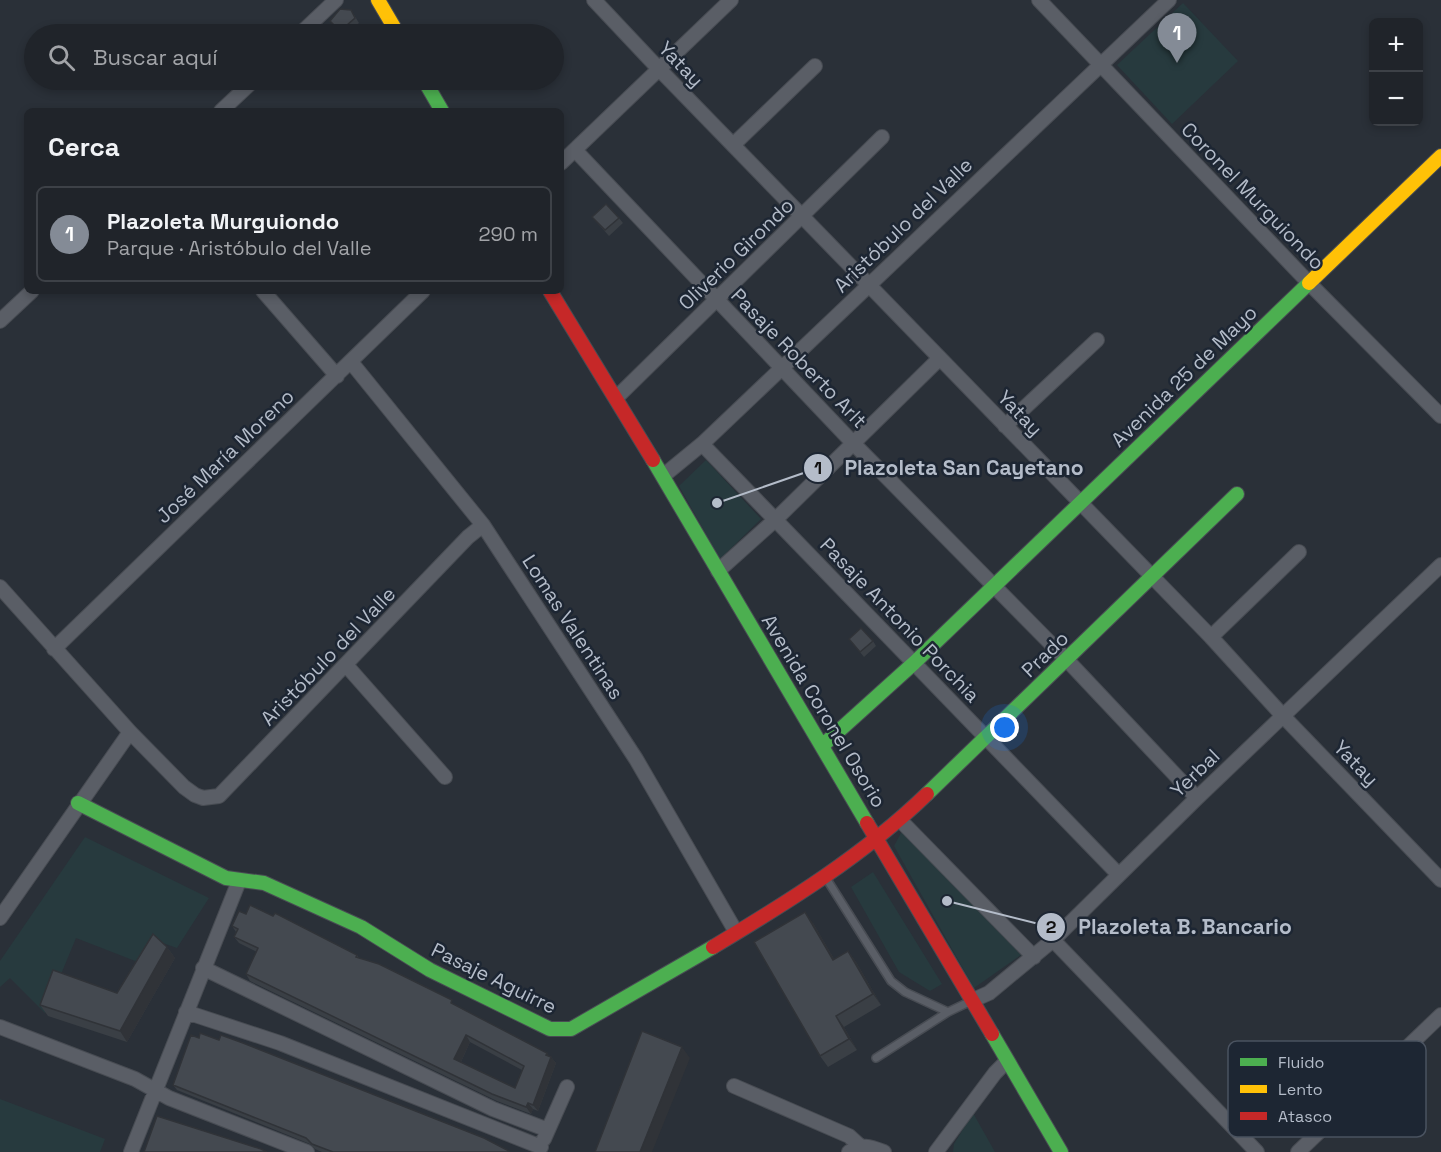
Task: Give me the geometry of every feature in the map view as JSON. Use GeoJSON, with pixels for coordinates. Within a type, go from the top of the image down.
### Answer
{"type":"FeatureCollection","features":[{"type":"Feature","properties":{"kind":"street"},"geometry":{"type":"LineString","coordinates":[[311,24],[336,0]]}},
{"type":"Feature","properties":{"kind":"street"},"geometry":{"type":"LineString","coordinates":[[378,0],[392,24]]}},
{"type":"Feature","properties":{"kind":"street","name":"Yatay"},"geometry":{"type":"LineString","coordinates":[[594,0],[1211,637],[1283,716],[1441,880]]}},
{"type":"Feature","properties":{"kind":"street"},"geometry":{"type":"LineString","coordinates":[[564,160],[731,0]]}},
{"type":"Feature","properties":{"kind":"street","name":"Coronel Murguiondo"},"geometry":{"type":"LineString","coordinates":[[1039,0],[1309,283],[1441,416]]}},
{"type":"Feature","properties":{"kind":"street","name":"Aristóbulo del Valle"},"geometry":{"type":"LineString","coordinates":[[663,476],[702,444],[782,369],[1169,0]]}},
{"type":"Feature","properties":{"kind":"street"},"geometry":{"type":"LineString","coordinates":[[733,145],[815,66]]}},
{"type":"Feature","properties":{"kind":"street"},"geometry":{"type":"LineString","coordinates":[[224,108],[243,90]]}},
{"type":"Feature","properties":{"kind":"street"},"geometry":{"type":"LineString","coordinates":[[430,90],[440,108]]}},
{"type":"Feature","properties":{"kind":"street","name":"Oliverio Girondo"},"geometry":{"type":"LineString","coordinates":[[616,398],[882,137]]}},
{"type":"Feature","properties":{"kind":"street","name":"Pasaje Roberto Arlt"},"geometry":{"type":"LineString","coordinates":[[575,150],[716,301],[1067,660],[1197,798]]}},
{"type":"Feature","properties":{"kind":"street","name":"Avenida 25 de Mayo"},"geometry":{"type":"LineString","coordinates":[[822,746],[914,663],[1441,156]]}},
{"type":"Feature","properties":{"kind":"street"},"geometry":{"type":"LineString","coordinates":[[0,321],[29,294]]}},
{"type":"Feature","properties":{"kind":"street"},"geometry":{"type":"LineString","coordinates":[[266,294],[337,376]]}},
{"type":"Feature","properties":{"kind":"street","name":"José María Moreno"},"geometry":{"type":"LineString","coordinates":[[54,649],[420,294]]}},
{"type":"Feature","properties":{"kind":"street","name":"Avenida Coronel Osorio"},"geometry":{"type":"LineString","coordinates":[[552,294],[663,476],[1061,1152]]}},
{"type":"Feature","properties":{"kind":"street"},"geometry":{"type":"LineString","coordinates":[[1005,426],[1097,340]]}},
{"type":"Feature","properties":{"kind":"street"},"geometry":{"type":"LineString","coordinates":[[718,571],[775,520],[940,358]]}},
{"type":"Feature","properties":{"kind":"street","name":"Lomas Valentinas"},"geometry":{"type":"LineString","coordinates":[[351,362],[483,525],[636,759],[736,932]]}},
{"type":"Feature","properties":{"kind":"street","name":"Pasaje Antonio Porchia"},"geometry":{"type":"LineString","coordinates":[[702,444],[1119,875]]}},
{"type":"Feature","properties":{"kind":"street","name":"Prado"},"geometry":{"type":"LineString","coordinates":[[877,839],[900,820],[1067,660],[1237,494]]}},
{"type":"Feature","properties":{"kind":"street","name":"Aristóbulo del Valle"},"geometry":{"type":"LineString","coordinates":[[130,732],[184,787],[195,795],[210,798],[219,796],[468,537],[483,525]]}},
{"type":"Feature","properties":{"kind":"street"},"geometry":{"type":"LineString","coordinates":[[1211,637],[1299,552]]}},
{"type":"Feature","properties":{"kind":"street","name":"Yerbal"},"geometry":{"type":"LineString","coordinates":[[971,1001],[989,993],[1053,940],[1197,798],[1441,565]]}},
{"type":"Feature","properties":{"kind":"street"},"geometry":{"type":"LineString","coordinates":[[0,587],[130,732],[78,803],[0,918]]}},
{"type":"Feature","properties":{"kind":"street"},"geometry":{"type":"LineString","coordinates":[[346,665],[445,777]]}},
{"type":"Feature","properties":{"kind":"street","name":"Pasaje Aguirre"},"geometry":{"type":"LineString","coordinates":[[78,803],[226,878],[264,883],[361,927],[453,983],[550,1029],[559,1030],[570,1029],[736,932],[825,876],[877,839]]}},
{"type":"Feature","properties":{"kind":"street"},"geometry":{"type":"LineString","coordinates":[[900,820],[1034,957]]}},
{"type":"Feature","properties":{"kind":"street"},"geometry":{"type":"LineString","coordinates":[[131,1152],[238,881]]}},
{"type":"Feature","properties":{"kind":"street"},"geometry":{"type":"LineString","coordinates":[[1053,940],[1228,1122]]}},
{"type":"Feature","properties":{"kind":"street"},"geometry":{"type":"LineString","coordinates":[[203,968],[493,1109],[548,1130]]}},
{"type":"Feature","properties":{"kind":"street"},"geometry":{"type":"LineString","coordinates":[[186,1012],[290,1047],[540,1150],[567,1087]]}},
{"type":"Feature","properties":{"kind":"street"},"geometry":{"type":"LineString","coordinates":[[1415,1041],[1441,1016]]}},
{"type":"Feature","properties":{"kind":"street"},"geometry":{"type":"LineString","coordinates":[[0,1027],[135,1079],[169,1098],[307,1152]]}},
{"type":"Feature","properties":{"kind":"street"},"geometry":{"type":"LineString","coordinates":[[936,1152],[989,1080],[1007,1061]]}},
{"type":"Feature","properties":{"kind":"street"},"geometry":{"type":"LineString","coordinates":[[734,1086],[849,1136],[855,1149],[868,1146],[884,1152]]}},
{"type":"Feature","properties":{"kind":"street"},"geometry":{"type":"LineString","coordinates":[[1243,1137],[1257,1152]]}},
{"type":"Feature","properties":{"kind":"street"},"geometry":{"type":"LineString","coordinates":[[1298,1152],[1314,1137]]}},
{"type":"Feature","properties":{"kind":"lane"},"geometry":{"type":"LineString","coordinates":[[825,876],[891,981],[905,992],[948,1012]]}},
{"type":"Feature","properties":{"kind":"lane"},"geometry":{"type":"LineString","coordinates":[[876,1058],[948,1012],[971,1001]]}},
{"type":"Feature","properties":{"kind":"green space"},"geometry":{"type":"Polygon","coordinates":[[[1183,3],[1238,61],[1172,124],[1117,65],[1183,3]]]}},
{"type":"Feature","properties":{"kind":"green space"},"geometry":{"type":"Polygon","coordinates":[[[706,460],[761,519],[720,559],[679,486],[706,460]]]}},
{"type":"Feature","properties":{"kind":"green space"},"geometry":{"type":"Polygon","coordinates":[[[902,831],[1021,955],[974,988],[894,846],[902,831]]]}},
{"type":"Feature","properties":{"kind":"green space"},"geometry":{"type":"Polygon","coordinates":[[[85,837],[209,898],[177,948],[157,941],[143,964],[76,938],[45,1013],[10,978],[0,987],[0,961],[85,837]]]}},
{"type":"Feature","properties":{"kind":"green space"},"geometry":{"type":"Polygon","coordinates":[[[873,872],[942,984],[930,991],[899,972],[851,887],[873,872]]]}},
{"type":"Feature","properties":{"kind":"green space"},"geometry":{"type":"Polygon","coordinates":[[[0,1099],[105,1139],[100,1152],[0,1152],[0,1099]]]}},
{"type":"Feature","properties":{"kind":"green space"},"geometry":{"type":"Polygon","coordinates":[[[973,1113],[995,1152],[953,1152],[954,1144],[973,1113]]]}},
{"type":"Feature","properties":{"kind":"building"},"geometry":{"type":"Polygon","coordinates":[[[340,9],[351,10],[355,18],[348,24],[333,24],[330,21],[340,9]]]}},
{"type":"Feature","properties":{"kind":"building"},"geometry":{"type":"Polygon","coordinates":[[[606,204],[619,218],[605,230],[592,217],[606,204]]]}},
{"type":"Feature","properties":{"kind":"building"},"geometry":{"type":"Polygon","coordinates":[[[861,628],[873,641],[860,652],[849,639],[861,628]]]}},
{"type":"Feature","properties":{"kind":"building"},"geometry":{"type":"Polygon","coordinates":[[[250,905],[273,916],[275,913],[357,955],[356,957],[379,964],[452,1000],[451,1003],[547,1053],[546,1055],[551,1057],[533,1105],[528,1103],[526,1107],[492,1094],[246,974],[258,948],[234,937],[238,929],[232,926],[239,911],[246,914],[250,905]],[[466,1035],[454,1059],[515,1088],[524,1066],[466,1035]]]}},
{"type":"Feature","properties":{"kind":"building"},"geometry":{"type":"Polygon","coordinates":[[[805,912],[833,960],[848,951],[873,994],[836,1016],[849,1039],[820,1056],[754,942],[805,912]]]}},
{"type":"Feature","properties":{"kind":"building"},"geometry":{"type":"Polygon","coordinates":[[[153,934],[167,947],[120,1031],[40,1005],[53,970],[117,993],[153,934]]]}},
{"type":"Feature","properties":{"kind":"building"},"geometry":{"type":"Polygon","coordinates":[[[642,1031],[682,1047],[640,1152],[595,1152],[642,1031]]]}},
{"type":"Feature","properties":{"kind":"building"},"geometry":{"type":"Polygon","coordinates":[[[200,1033],[219,1040],[221,1035],[243,1043],[484,1138],[509,1152],[333,1152],[312,1144],[306,1138],[173,1085],[191,1035],[199,1038],[200,1033]]]}},
{"type":"Feature","properties":{"kind":"building"},"geometry":{"type":"Polygon","coordinates":[[[157,1116],[261,1149],[267,1152],[144,1152],[157,1116]]]}},
{"type":"Feature","properties":{"kind":"traffic: fast"},"geometry":{"type":"LineString","coordinates":[[430,90],[440,108]]}},
{"type":"Feature","properties":{"kind":"traffic: fast"},"geometry":{"type":"LineString","coordinates":[[822,746],[914,663],[1309,283]]}},
{"type":"Feature","properties":{"kind":"traffic: fast"},"geometry":{"type":"LineString","coordinates":[[653,460],[867,823]]}},
{"type":"Feature","properties":{"kind":"traffic: fast"},"geometry":{"type":"LineString","coordinates":[[927,794],[1237,494]]}},
{"type":"Feature","properties":{"kind":"traffic: fast"},"geometry":{"type":"LineString","coordinates":[[78,803],[226,878],[264,883],[361,927],[430,970],[550,1029],[571,1029],[713,947]]}},
{"type":"Feature","properties":{"kind":"traffic: fast"},"geometry":{"type":"LineString","coordinates":[[992,1034],[1061,1152]]}},
{"type":"Feature","properties":{"kind":"traffic: slow"},"geometry":{"type":"LineString","coordinates":[[378,0],[392,24]]}},
{"type":"Feature","properties":{"kind":"traffic: slow"},"geometry":{"type":"LineString","coordinates":[[1309,283],[1441,156]]}},
{"type":"Feature","properties":{"kind":"traffic: jam"},"geometry":{"type":"LineString","coordinates":[[552,294],[653,460]]}},
{"type":"Feature","properties":{"kind":"traffic: jam"},"geometry":{"type":"LineString","coordinates":[[713,947],[825,876],[878,837],[927,794]]}},
{"type":"Feature","properties":{"kind":"traffic: jam"},"geometry":{"type":"LineString","coordinates":[[867,823],[992,1034]]}},
{"type":"Feature","properties":{"kind":"place","name":"Plazoleta Murguiondo"},"geometry":{"type":"Point","coordinates":[1177,63]}},
{"type":"Feature","properties":{"kind":"place","name":"Plazoleta San Cayetano"},"geometry":{"type":"Point","coordinates":[717,503]}},
{"type":"Feature","properties":{"kind":"place","name":"Plazoleta B. Bancario"},"geometry":{"type":"Point","coordinates":[947,901]}}]}
